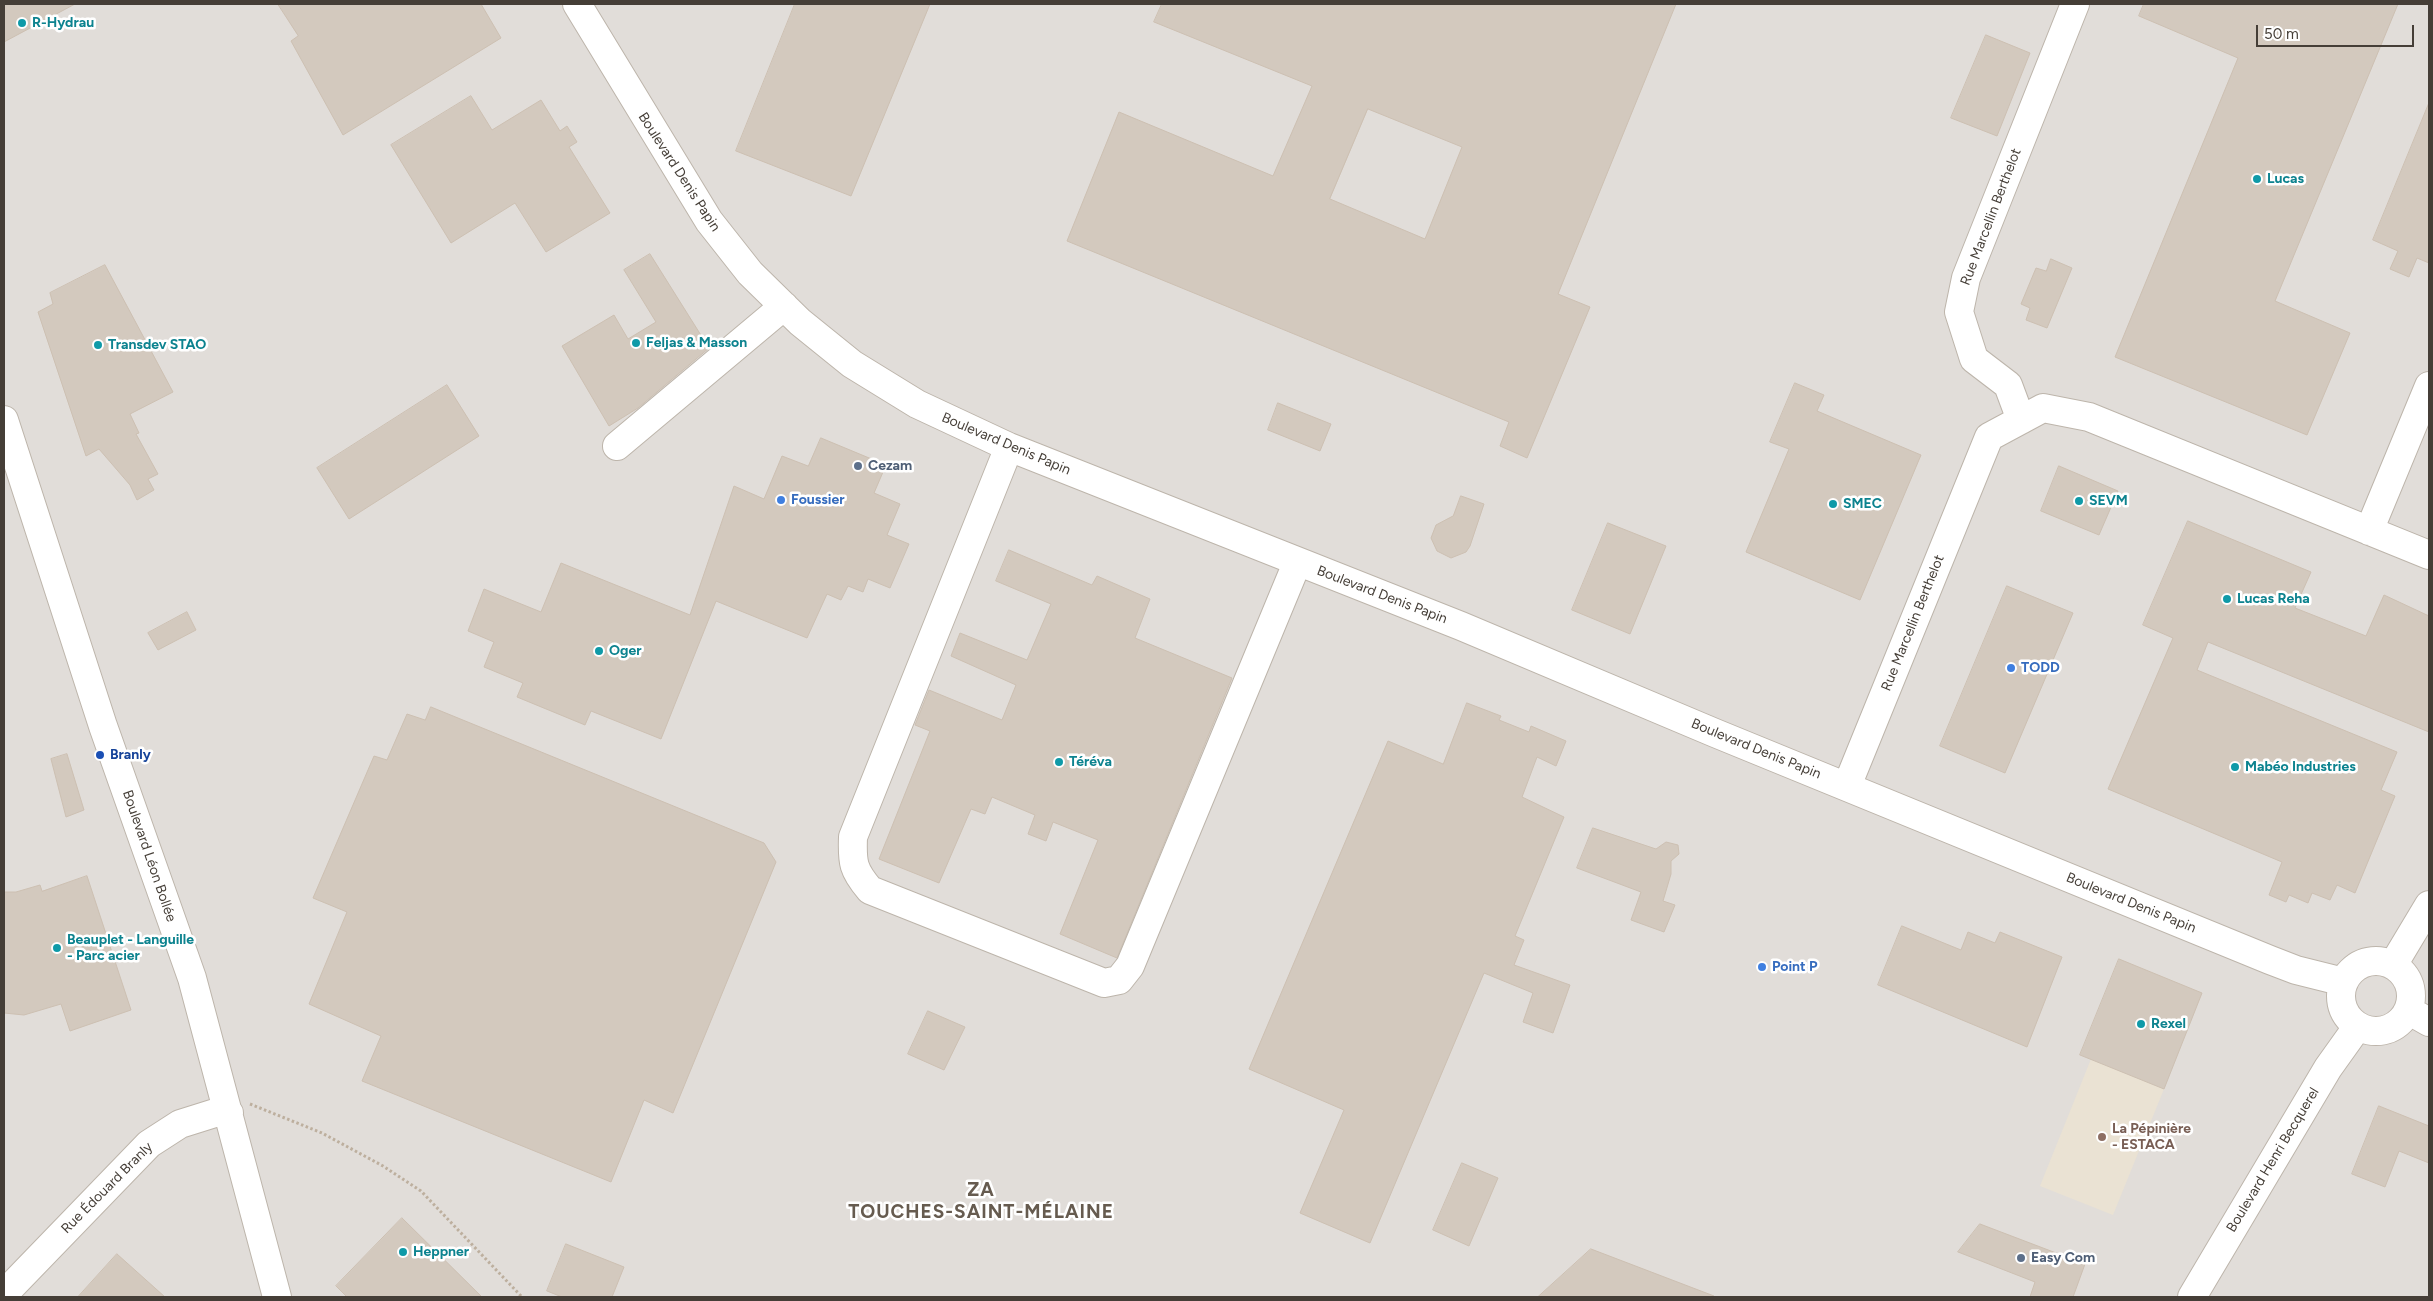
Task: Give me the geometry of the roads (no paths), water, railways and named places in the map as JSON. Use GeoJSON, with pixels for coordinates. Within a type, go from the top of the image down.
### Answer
{"type":"FeatureCollection","features":[{"type":"Feature","properties":{"kind":"street","name":"Boulevard Denis Papin"},"geometry":{"type":"LineString","coordinates":[[576,4],[709,221],[750,273],[800,322],[852,364],[917,404],[1008,448],[1461,626],[2296,970],[2344,982]]}},
{"type":"Feature","properties":{"kind":"street","name":"Rue Marcellin Berthelot"},"geometry":{"type":"LineString","coordinates":[[2021,420],[2008,386],[1974,359],[1960,312],[1966,278],[2075,4]]}},
{"type":"Feature","properties":{"kind":"street"},"geometry":{"type":"LineString","coordinates":[[616,446],[784,306]]}},
{"type":"Feature","properties":{"kind":"street"},"geometry":{"type":"LineString","coordinates":[[2369,531],[2429,386]]}},
{"type":"Feature","properties":{"kind":"street","name":"Rue Marcellin Berthelot"},"geometry":{"type":"LineString","coordinates":[[1847,786],[1989,437],[2043,408],[2089,417],[2429,555]]}},
{"type":"Feature","properties":{"kind":"street","name":"Boulevard Léon Bollée"},"geometry":{"type":"LineString","coordinates":[[4,420],[103,726],[192,978],[277,1297]]}},
{"type":"Feature","properties":{"kind":"street"},"geometry":{"type":"LineString","coordinates":[[1008,448],[853,837],[852,856],[857,875],[870,890],[879,894],[1104,982],[1119,980],[1130,966],[1298,563]]}},
{"type":"Feature","properties":{"kind":"street"},"geometry":{"type":"LineString","coordinates":[[2393,965],[2429,905]]}},
{"type":"Feature","properties":{"kind":"street"},"geometry":{"type":"LineString","coordinates":[[2382,961],[2393,965],[2401,971],[2411,990],[2419,1016],[2402,1020],[2392,1028],[2380,1031],[2369,1031],[2358,1026],[2344,1011],[2341,997],[2344,982],[2350,972],[2365,963],[2382,961]]}},
{"type":"Feature","properties":{"kind":"street","name":"Boulevard Henri Becquerel"},"geometry":{"type":"LineString","coordinates":[[2192,1297],[2328,1068],[2358,1026]]}},
{"type":"Feature","properties":{"kind":"street","name":"Rue Édouard Branly"},"geometry":{"type":"LineString","coordinates":[[4,1294],[149,1144],[180,1124],[215,1113],[227,1104]]}},
{"type":"Feature","properties":{"kind":"place","name":"R-Hydrau"},"geometry":{"type":"Point","coordinates":[22,23]}},
{"type":"Feature","properties":{"kind":"place","name":"Lucas"},"geometry":{"type":"Point","coordinates":[2257,179]}},
{"type":"Feature","properties":{"kind":"place","name":"Feljas & Masson"},"geometry":{"type":"Point","coordinates":[636,343]}},
{"type":"Feature","properties":{"kind":"place","name":"Transdev STAO"},"geometry":{"type":"Point","coordinates":[98,345]}},
{"type":"Feature","properties":{"kind":"place","name":"Cezam"},"geometry":{"type":"Point","coordinates":[858,466]}},
{"type":"Feature","properties":{"kind":"place","name":"Foussier"},"geometry":{"type":"Point","coordinates":[781,500]}},
{"type":"Feature","properties":{"kind":"place","name":"SEVM"},"geometry":{"type":"Point","coordinates":[2079,501]}},
{"type":"Feature","properties":{"kind":"place","name":"SMEC"},"geometry":{"type":"Point","coordinates":[1833,504]}},
{"type":"Feature","properties":{"kind":"place","name":"Lucas Reha"},"geometry":{"type":"Point","coordinates":[2227,599]}},
{"type":"Feature","properties":{"kind":"place","name":"Oger"},"geometry":{"type":"Point","coordinates":[599,651]}},
{"type":"Feature","properties":{"kind":"place","name":"TODD"},"geometry":{"type":"Point","coordinates":[2011,668]}},
{"type":"Feature","properties":{"kind":"place","name":"Branly"},"geometry":{"type":"Point","coordinates":[100,755]}},
{"type":"Feature","properties":{"kind":"place","name":"Téréva"},"geometry":{"type":"Point","coordinates":[1059,762]}},
{"type":"Feature","properties":{"kind":"place","name":"Mabéo Industries"},"geometry":{"type":"Point","coordinates":[2235,767]}},
{"type":"Feature","properties":{"kind":"place","name":"Beauplet - Languille - Parc acier"},"geometry":{"type":"Point","coordinates":[57,948]}},
{"type":"Feature","properties":{"kind":"place","name":"Point P"},"geometry":{"type":"Point","coordinates":[1762,967]}},
{"type":"Feature","properties":{"kind":"place","name":"Rexel"},"geometry":{"type":"Point","coordinates":[2141,1024]}},
{"type":"Feature","properties":{"kind":"place","name":"La Pépinière - ESTACA"},"geometry":{"type":"Point","coordinates":[2102,1137]}},
{"type":"Feature","properties":{"kind":"place","name":"Heppner"},"geometry":{"type":"Point","coordinates":[403,1252]}},
{"type":"Feature","properties":{"kind":"place","name":"Easy Com"},"geometry":{"type":"Point","coordinates":[2021,1258]}},
{"type":"Feature","properties":{"kind":"district","name":"ZA TOUCHES-SAINT-MÉLAINE"},"geometry":{"type":"Point","coordinates":[981,1201]}}]}
